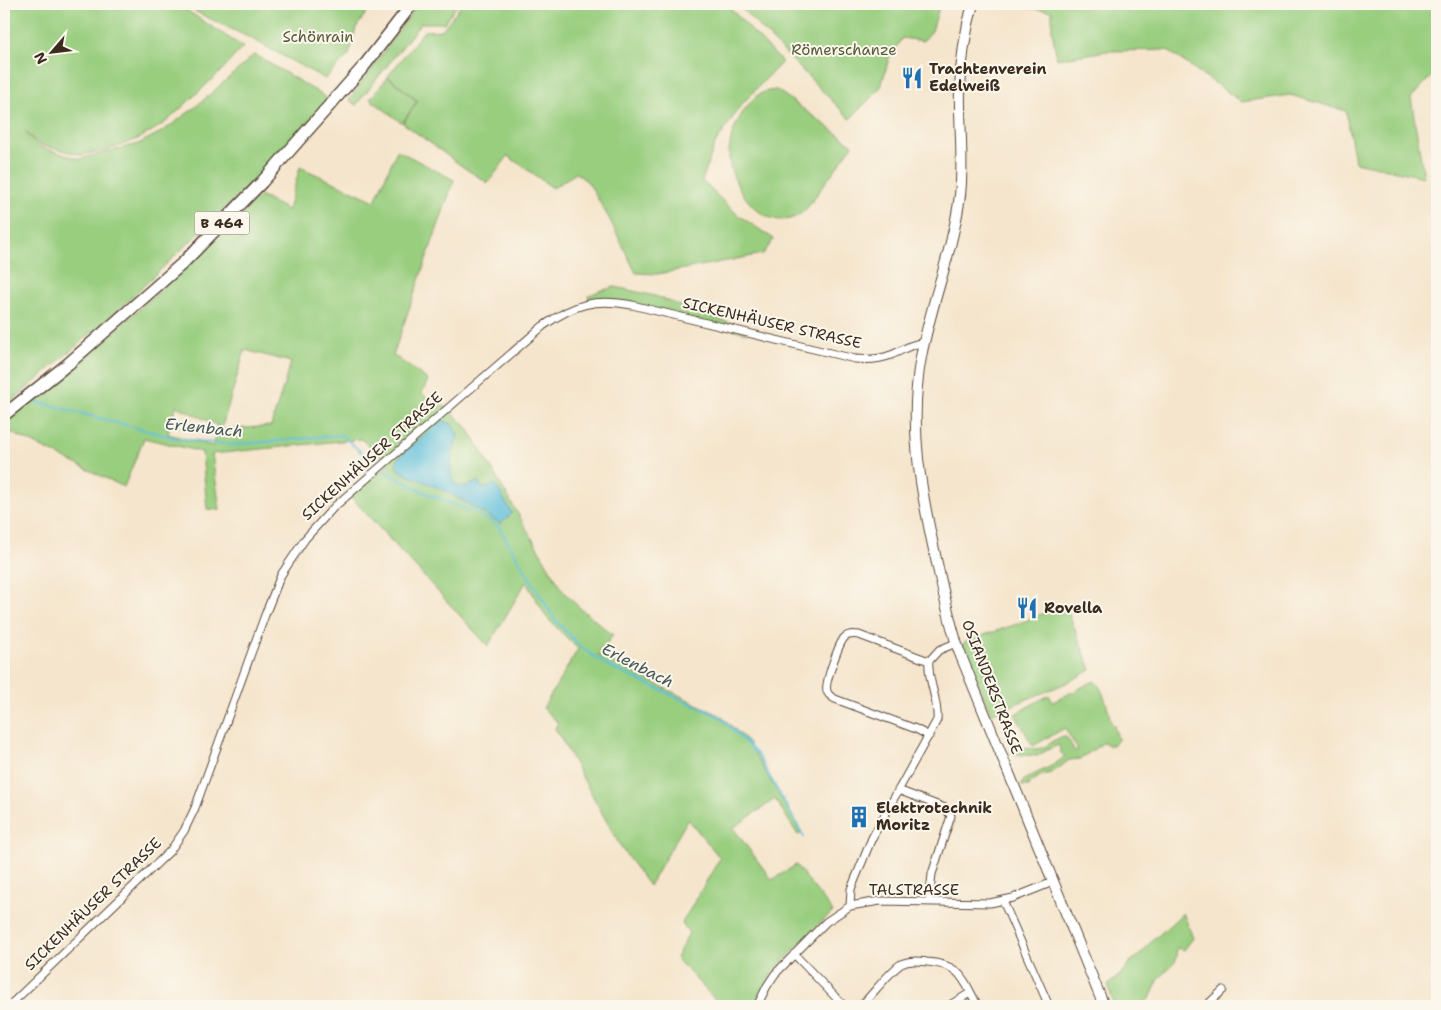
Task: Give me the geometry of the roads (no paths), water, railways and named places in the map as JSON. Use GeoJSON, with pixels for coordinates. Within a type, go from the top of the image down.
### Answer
{"type":"FeatureCollection","features":[{"type":"Feature","properties":{"kind":"main road","name":"B 464"},"geometry":{"type":"LineString","coordinates":[[4,415],[68,364],[190,256],[262,182],[358,74],[412,4]]}},
{"type":"Feature","properties":{"kind":"street"},"geometry":{"type":"LineString","coordinates":[[925,338],[948,255],[957,212],[962,160],[961,71],[967,27],[973,4]]}},
{"type":"Feature","properties":{"kind":"street","name":"SICKENHÄUSER STRASSE"},"geometry":{"type":"LineString","coordinates":[[9,1006],[178,842],[195,808],[281,575],[305,539],[334,507],[543,326],[560,314],[580,305],[612,302],[632,305],[855,359],[890,356],[925,338]]}},
{"type":"Feature","properties":{"kind":"street","name":"OSIANDERSTRASSE"},"geometry":{"type":"LineString","coordinates":[[925,338],[918,374],[916,404],[917,462],[933,544],[956,643],[1104,1006]]}},
{"type":"Feature","properties":{"kind":"street"},"geometry":{"type":"LineString","coordinates":[[929,661],[852,634],[848,635],[842,642],[826,686],[829,695],[835,699],[916,729],[929,736]]}},
{"type":"Feature","properties":{"kind":"street"},"geometry":{"type":"LineString","coordinates":[[850,906],[852,885],[872,838],[937,720],[936,698],[929,670],[929,661],[939,650],[956,643]]}},
{"type":"Feature","properties":{"kind":"street"},"geometry":{"type":"LineString","coordinates":[[898,790],[946,808],[951,816],[932,874],[929,902]]}},
{"type":"Feature","properties":{"kind":"street","name":"TALSTRASSE"},"geometry":{"type":"LineString","coordinates":[[761,1004],[767,986],[794,954],[826,922],[850,906],[880,901],[977,903],[1004,901],[1053,882]]}},
{"type":"Feature","properties":{"kind":"street"},"geometry":{"type":"LineString","coordinates":[[1004,901],[1049,1006]]}},
{"type":"Feature","properties":{"kind":"street"},"geometry":{"type":"LineString","coordinates":[[794,954],[844,1006]]}},
{"type":"Feature","properties":{"kind":"street"},"geometry":{"type":"LineString","coordinates":[[861,1006],[896,968],[903,963],[913,961],[940,963],[952,967],[961,976],[978,1006]]}},
{"type":"Feature","properties":{"kind":"street"},"geometry":{"type":"LineString","coordinates":[[1206,1006],[1223,990]]}},
{"type":"Feature","properties":{"kind":"street"},"geometry":{"type":"LineString","coordinates":[[948,1006],[970,993]]}},
{"type":"Feature","properties":{"kind":"water"},"geometry":{"type":"Polygon","coordinates":[[[442,420],[452,424],[458,435],[452,454],[451,466],[452,479],[455,485],[466,487],[478,481],[481,487],[487,488],[495,484],[512,513],[501,524],[459,498],[408,476],[396,467],[398,458],[442,420]]]}},
{"type":"Feature","properties":{"kind":"waterway","name":"Erlenbach"},"geometry":{"type":"LineString","coordinates":[[30,400],[175,438],[232,445],[342,435],[370,460]]}},
{"type":"Feature","properties":{"kind":"waterway","name":"Erlenbach"},"geometry":{"type":"LineString","coordinates":[[382,470],[430,495],[476,513],[498,526],[555,620],[581,647],[608,666],[720,717],[757,754],[804,837]]}},
{"type":"Feature","properties":{"kind":"place","name":"Trachtenverein Edelweiß"},"geometry":{"type":"Point","coordinates":[912,78]}},
{"type":"Feature","properties":{"kind":"place","name":"Rovella"},"geometry":{"type":"Point","coordinates":[1027,608]}},
{"type":"Feature","properties":{"kind":"place","name":"Elektrotechnik Moritz"},"geometry":{"type":"Point","coordinates":[859,817]}},
{"type":"Feature","properties":{"kind":"park label","name":"Schönrain"},"geometry":{"type":"Point","coordinates":[318,37]}},
{"type":"Feature","properties":{"kind":"park label","name":"Römerschanze"},"geometry":{"type":"Point","coordinates":[844,50]}}]}
